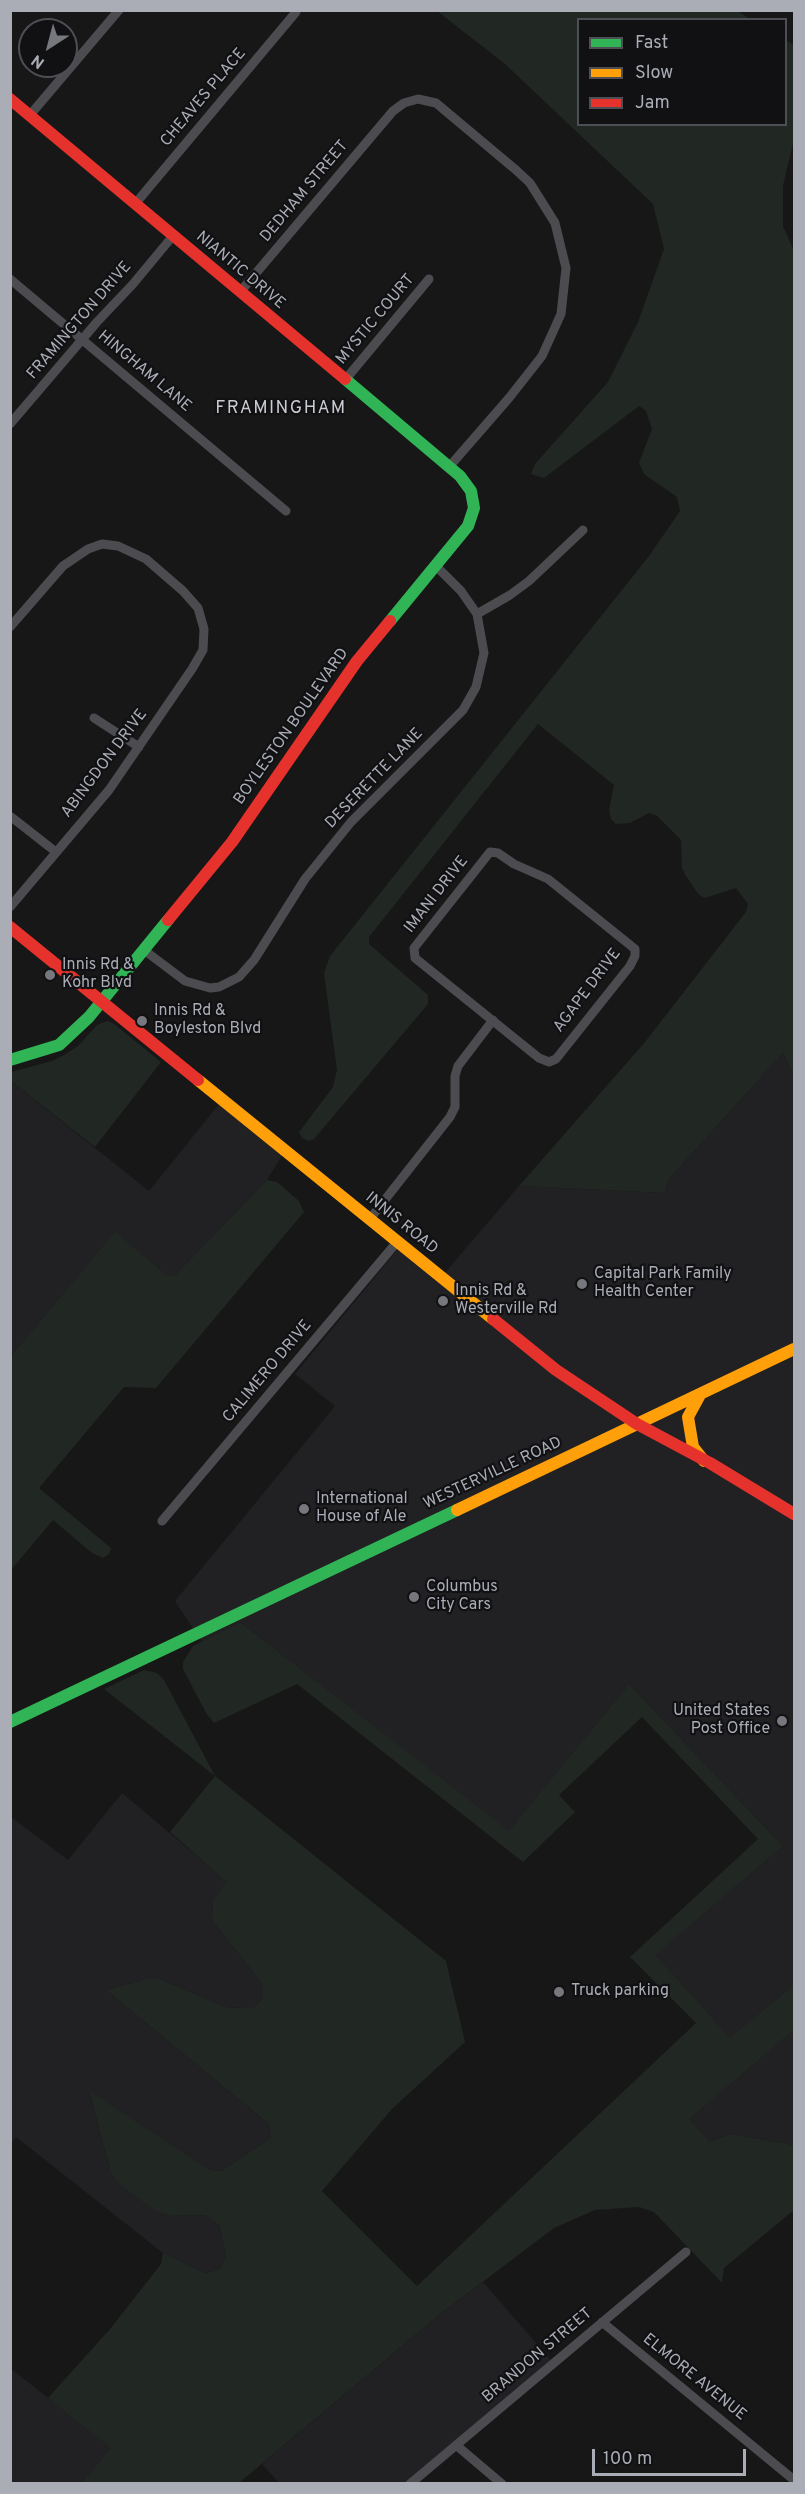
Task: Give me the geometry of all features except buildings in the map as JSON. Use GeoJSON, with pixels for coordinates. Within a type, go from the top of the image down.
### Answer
{"type":"FeatureCollection","features":[{"type":"Feature","properties":{"kind":"main road","name":"NIANTIC DRIVE"},"geometry":{"type":"LineString","coordinates":[[10,99],[449,467]]}},
{"type":"Feature","properties":{"kind":"main road","name":"BOYLESTON BOULEVARD"},"geometry":{"type":"LineString","coordinates":[[10,1060],[59,1044],[89,1017],[232,842],[357,661],[468,526],[474,508],[471,491],[460,476],[449,467]]}},
{"type":"Feature","properties":{"kind":"main road","name":"INNIS ROAD"},"geometry":{"type":"LineString","coordinates":[[10,927],[556,1370],[637,1424],[795,1514]]}},
{"type":"Feature","properties":{"kind":"main road","name":"WESTERVILLE ROAD"},"geometry":{"type":"LineString","coordinates":[[10,1722],[795,1349]]}},
{"type":"Feature","properties":{"kind":"main road"},"geometry":{"type":"LineString","coordinates":[[701,1393],[688,1417],[693,1447],[704,1461]]}},
{"type":"Feature","properties":{"kind":"street"},"geometry":{"type":"LineString","coordinates":[[30,115],[119,10]]}},
{"type":"Feature","properties":{"kind":"street","name":"CHEAVES PLACE"},"geometry":{"type":"LineString","coordinates":[[135,204],[296,12]]}},
{"type":"Feature","properties":{"kind":"street","name":"DEDHAM STREET"},"geometry":{"type":"LineString","coordinates":[[240,292],[393,111],[404,103],[418,99],[436,103],[530,183],[555,223],[566,268],[561,314],[542,356],[449,467]]}},
{"type":"Feature","properties":{"kind":"street","name":"FRAMINGTON DRIVE"},"geometry":{"type":"LineString","coordinates":[[10,424],[172,237]]}},
{"type":"Feature","properties":{"kind":"street","name":"HINGHAM LANE"},"geometry":{"type":"LineString","coordinates":[[10,279],[286,511]]}},
{"type":"Feature","properties":{"kind":"street","name":"MYSTIC COURT"},"geometry":{"type":"LineString","coordinates":[[345,380],[429,279]]}},
{"type":"Feature","properties":{"kind":"street"},"geometry":{"type":"LineString","coordinates":[[477,614],[510,595],[530,580],[583,530]]}},
{"type":"Feature","properties":{"kind":"street","name":"ABINGDON DRIVE"},"geometry":{"type":"LineString","coordinates":[[10,627],[63,566],[88,549],[102,544],[118,546],[146,559],[183,591],[198,608],[204,629],[203,650],[109,790],[10,907]]}},
{"type":"Feature","properties":{"kind":"street","name":"DESERETTE LANE"},"geometry":{"type":"LineString","coordinates":[[144,950],[185,981],[210,988],[219,987],[239,977],[254,960],[305,879],[351,822],[463,710],[476,687],[484,653],[477,614],[461,591],[436,566]]}},
{"type":"Feature","properties":{"kind":"street"},"geometry":{"type":"LineString","coordinates":[[94,718],[139,747]]}},
{"type":"Feature","properties":{"kind":"street"},"geometry":{"type":"LineString","coordinates":[[10,816],[56,852]]}},
{"type":"Feature","properties":{"kind":"street","name":"IMANI DRIVE"},"geometry":{"type":"LineString","coordinates":[[493,1020],[415,958],[414,948],[490,852],[505,858]]}},
{"type":"Feature","properties":{"kind":"street","name":"AGAPE DRIVE"},"geometry":{"type":"LineString","coordinates":[[493,1020],[539,1058],[549,1062],[556,1059],[630,966],[635,956],[632,944],[548,879],[505,858]]}},
{"type":"Feature","properties":{"kind":"street"},"geometry":{"type":"LineString","coordinates":[[369,1220],[450,1117],[455,1107],[455,1076],[458,1066],[493,1020]]}},
{"type":"Feature","properties":{"kind":"street","name":"CALIMERO DRIVE"},"geometry":{"type":"LineString","coordinates":[[162,1521],[397,1242]]}},
{"type":"Feature","properties":{"kind":"street","name":"BRANDON STREET"},"geometry":{"type":"LineString","coordinates":[[410,2484],[686,2252]]}},
{"type":"Feature","properties":{"kind":"street","name":"ELMORE AVENUE"},"geometry":{"type":"LineString","coordinates":[[602,2322],[795,2480]]}},
{"type":"Feature","properties":{"kind":"street"},"geometry":{"type":"LineString","coordinates":[[456,2445],[502,2484]]}},
{"type":"Feature","properties":{"kind":"shaded area"},"geometry":{"type":"Polygon","coordinates":[[[736,10],[748,18],[577,18],[577,126],[787,126],[787,41],[794,45],[794,139],[783,186],[783,226],[794,251],[794,1075],[783,1053],[668,1180],[665,1193],[519,1186],[645,1042],[746,912],[748,904],[736,888],[705,898],[699,895],[682,868],[681,840],[657,816],[649,813],[630,823],[616,824],[611,819],[609,810],[614,785],[538,724],[369,937],[369,944],[428,995],[428,1004],[314,1139],[308,1141],[302,1138],[299,1132],[333,1087],[337,1070],[324,973],[330,956],[649,556],[680,511],[677,497],[644,474],[639,463],[652,429],[646,411],[639,406],[544,478],[531,474],[535,464],[608,382],[638,322],[664,249],[653,204],[505,64],[437,11],[736,10]]]}},
{"type":"Feature","properties":{"kind":"shaded area"},"geometry":{"type":"Polygon","coordinates":[[[107,1021],[113,1023],[161,1062],[95,1147],[11,1081],[11,1072],[52,1061],[64,1055],[78,1046],[97,1025],[107,1021]]]}},
{"type":"Feature","properties":{"kind":"shaded area"},"geometry":{"type":"Polygon","coordinates":[[[783,1053],[794,1075],[794,1985],[730,2039],[654,1955],[783,1846],[629,1684],[509,1832],[240,1622],[202,1642],[175,1601],[335,1406],[295,1374],[403,1243],[443,1275],[519,1186],[665,1193],[668,1180],[783,1053]]]}},
{"type":"Feature","properties":{"kind":"shaded area"},"geometry":{"type":"Polygon","coordinates":[[[11,1081],[149,1191],[224,1098],[286,1149],[267,1180],[175,1275],[168,1276],[115,1233],[11,1356],[11,1081]]]}},
{"type":"Feature","properties":{"kind":"shaded area"},"geometry":{"type":"Polygon","coordinates":[[[267,1180],[277,1182],[299,1201],[304,1212],[156,1388],[124,1387],[39,1488],[111,1548],[109,1554],[103,1558],[92,1553],[53,1520],[11,1570],[11,1356],[115,1232],[168,1276],[175,1275],[267,1180]]]}},
{"type":"Feature","properties":{"kind":"shaded area"},"geometry":{"type":"Polygon","coordinates":[[[240,1622],[509,1831],[629,1684],[783,1846],[655,1955],[730,2038],[794,1985],[794,2030],[689,2119],[710,2142],[730,2134],[794,2145],[794,2210],[724,2268],[722,2283],[654,2212],[639,2207],[595,2210],[554,2228],[439,2315],[239,2483],[82,2483],[111,2448],[48,2398],[110,2329],[161,2264],[163,2253],[205,2273],[220,2269],[226,2256],[219,2225],[205,2215],[172,2216],[154,2210],[118,2183],[111,2173],[89,2091],[210,2170],[221,2171],[271,2138],[269,2124],[106,1990],[146,1979],[159,1979],[228,2008],[255,2007],[263,1998],[263,1985],[212,1920],[213,1900],[227,1882],[170,1832],[215,1776],[446,1961],[465,2042],[392,2109],[322,2191],[417,2286],[696,2023],[630,1957],[758,1839],[642,1717],[559,1795],[575,1812],[523,1862],[297,1684],[214,1723],[206,1713],[183,1669],[183,1662],[193,1646],[240,1622]]]}},
{"type":"Feature","properties":{"kind":"shaded area"},"geometry":{"type":"Polygon","coordinates":[[[144,1670],[157,1673],[164,1680],[215,1776],[104,1689],[144,1670]]]}},
{"type":"Feature","properties":{"kind":"shaded area"},"geometry":{"type":"Polygon","coordinates":[[[122,1793],[228,1882],[213,1900],[212,1920],[263,1985],[263,1998],[255,2007],[227,2008],[159,1979],[146,1979],[106,1990],[269,2124],[271,2138],[221,2171],[210,2170],[89,2092],[111,2173],[118,2183],[172,2216],[205,2215],[219,2225],[226,2256],[220,2269],[205,2273],[163,2253],[16,2137],[11,2143],[10,1816],[68,1860],[122,1793]]]}},
{"type":"Feature","properties":{"kind":"shaded area"},"geometry":{"type":"Polygon","coordinates":[[[794,2030],[794,2145],[730,2134],[710,2142],[688,2119],[794,2030]]]}},
{"type":"Feature","properties":{"kind":"shaded area"},"geometry":{"type":"Polygon","coordinates":[[[483,2282],[555,2365],[411,2483],[279,2483],[262,2464],[439,2315],[483,2282]]]}},
{"type":"Feature","properties":{"kind":"shaded area"},"geometry":{"type":"Polygon","coordinates":[[[10,2368],[112,2448],[82,2483],[11,2483],[10,2368]]]}},
{"type":"Feature","properties":{"kind":"traffic: fast"},"geometry":{"type":"LineString","coordinates":[[345,379],[460,476],[471,491],[474,508],[468,526],[390,621]]}},
{"type":"Feature","properties":{"kind":"traffic: fast"},"geometry":{"type":"LineString","coordinates":[[10,1060],[59,1045],[89,1017],[168,920]]}},
{"type":"Feature","properties":{"kind":"traffic: fast"},"geometry":{"type":"LineString","coordinates":[[10,1722],[457,1510]]}},
{"type":"Feature","properties":{"kind":"traffic: slow"},"geometry":{"type":"LineString","coordinates":[[198,1080],[493,1319]]}},
{"type":"Feature","properties":{"kind":"traffic: slow"},"geometry":{"type":"LineString","coordinates":[[457,1510],[794,1349]]}},
{"type":"Feature","properties":{"kind":"traffic: slow"},"geometry":{"type":"LineString","coordinates":[[700,1395],[688,1417],[693,1447],[704,1461]]}},
{"type":"Feature","properties":{"kind":"traffic: jam"},"geometry":{"type":"LineString","coordinates":[[10,99],[345,379]]}},
{"type":"Feature","properties":{"kind":"traffic: jam"},"geometry":{"type":"LineString","coordinates":[[168,920],[232,842],[357,661],[390,621]]}},
{"type":"Feature","properties":{"kind":"traffic: jam"},"geometry":{"type":"LineString","coordinates":[[10,927],[198,1080]]}},
{"type":"Feature","properties":{"kind":"traffic: jam"},"geometry":{"type":"LineString","coordinates":[[493,1319],[556,1370],[637,1424],[710,1463],[794,1514]]}},
{"type":"Feature","properties":{"kind":"place","name":"Innis Rd & Kohr Blvd"},"geometry":{"type":"Point","coordinates":[50,975]}},
{"type":"Feature","properties":{"kind":"place","name":"Innis Rd & Boyleston Blvd"},"geometry":{"type":"Point","coordinates":[142,1021]}},
{"type":"Feature","properties":{"kind":"place","name":"Capital Park Family Health Center"},"geometry":{"type":"Point","coordinates":[582,1284]}},
{"type":"Feature","properties":{"kind":"place","name":"Innis Rd & Westerville Rd"},"geometry":{"type":"Point","coordinates":[443,1301]}},
{"type":"Feature","properties":{"kind":"place","name":"International House of Ale"},"geometry":{"type":"Point","coordinates":[304,1509]}},
{"type":"Feature","properties":{"kind":"place","name":"Columbus City Cars"},"geometry":{"type":"Point","coordinates":[414,1597]}},
{"type":"Feature","properties":{"kind":"place","name":"United States Post Office"},"geometry":{"type":"Point","coordinates":[782,1721]}},
{"type":"Feature","properties":{"kind":"place","name":"Truck parking"},"geometry":{"type":"Point","coordinates":[559,1992]}},
{"type":"Feature","properties":{"kind":"district","name":"FRAMINGHAM"},"geometry":{"type":"Point","coordinates":[281,409]}}]}
